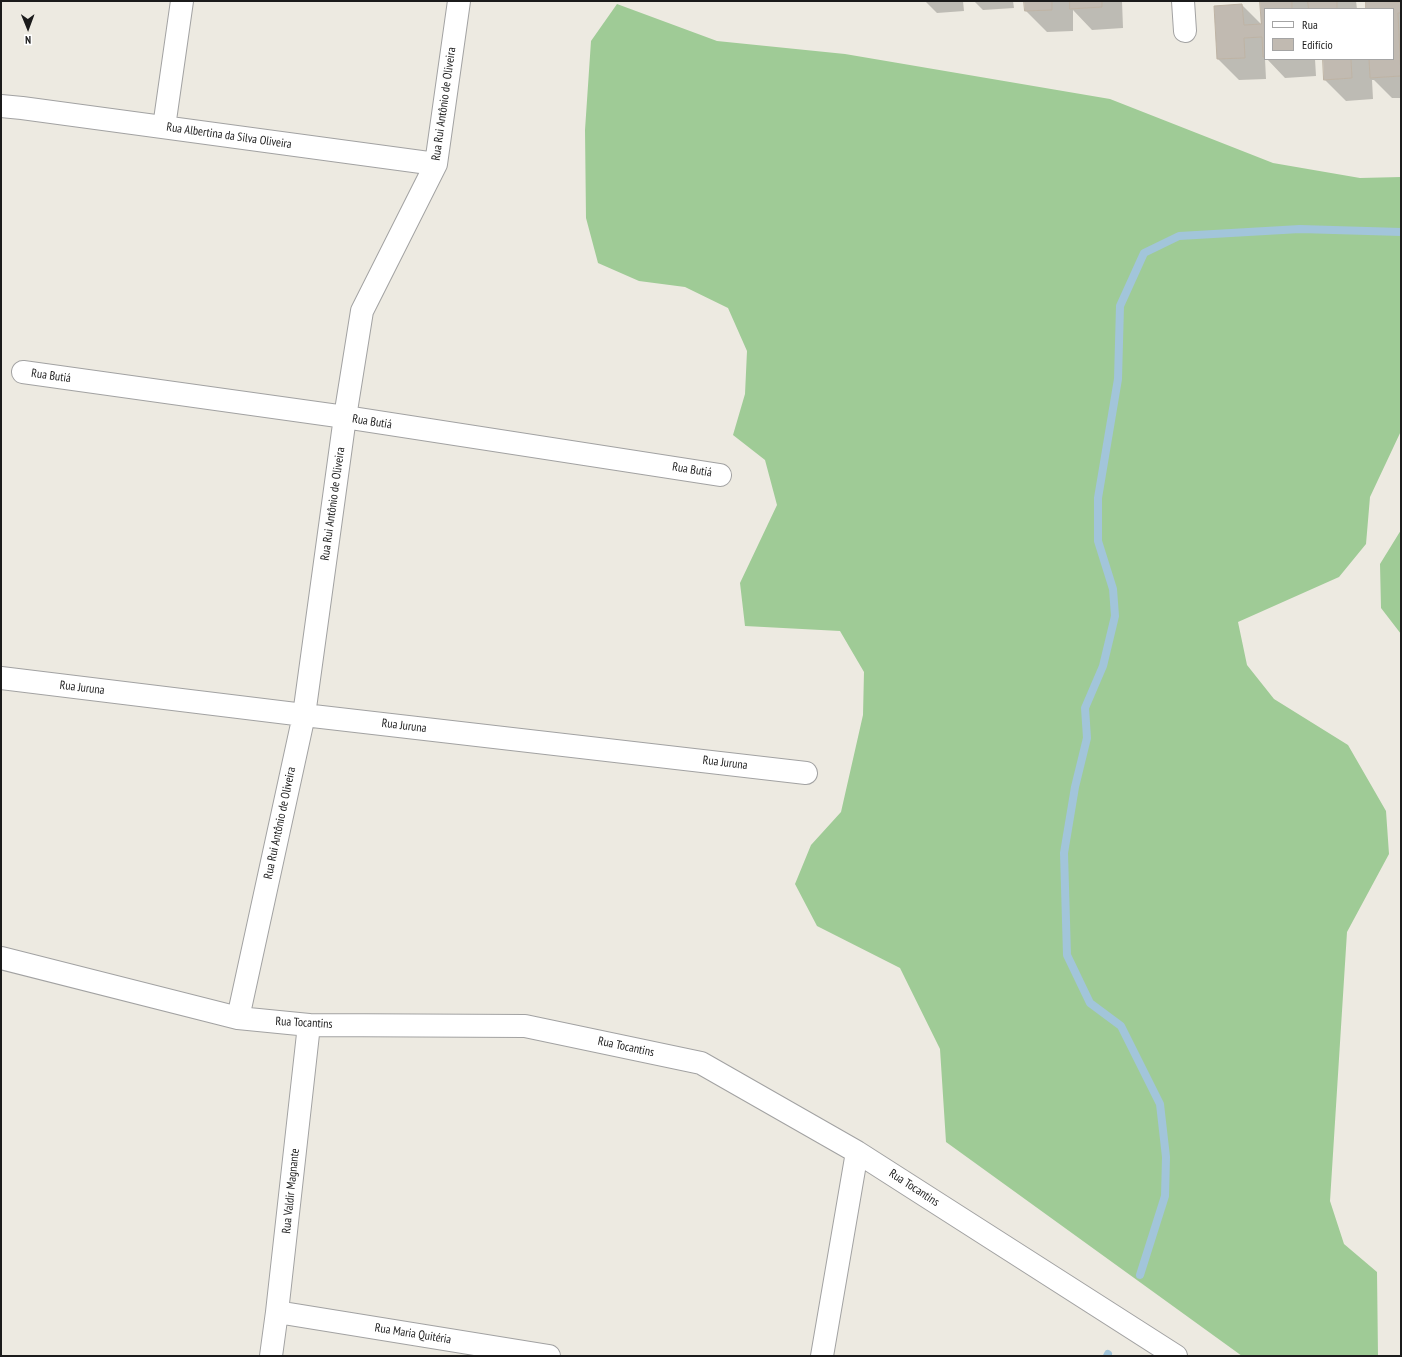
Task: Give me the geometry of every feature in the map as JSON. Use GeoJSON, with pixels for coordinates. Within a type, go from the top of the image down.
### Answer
{"type":"FeatureCollection","features":[{"type":"Feature","properties":{"kind":"street"},"geometry":{"type":"LineString","coordinates":[[164,127],[182,1]]}},
{"type":"Feature","properties":{"kind":"street","name":"Rua Rui Antônio de Oliveira"},"geometry":{"type":"LineString","coordinates":[[238,1018],[304,715],[345,418],[362,311],[436,164],[459,1]]}},
{"type":"Feature","properties":{"kind":"street"},"geometry":{"type":"LineString","coordinates":[[1183,1],[1185,31]]}},
{"type":"Feature","properties":{"kind":"street","name":"Rua Albertina da Silva Oliveira"},"geometry":{"type":"LineString","coordinates":[[12,107],[436,164]]}},
{"type":"Feature","properties":{"kind":"street","name":"Rua Butiá"},"geometry":{"type":"LineString","coordinates":[[23,372],[345,418],[720,475]]}},
{"type":"Feature","properties":{"kind":"street","name":"Rua Juruna"},"geometry":{"type":"LineString","coordinates":[[1,678],[304,715],[806,772]]}},
{"type":"Feature","properties":{"kind":"street","name":"Rua Tocantins"},"geometry":{"type":"LineString","coordinates":[[1,958],[238,1018],[309,1025],[525,1026],[701,1062],[857,1152],[1176,1356]]}},
{"type":"Feature","properties":{"kind":"street","name":"Rua Valdir Magnante"},"geometry":{"type":"LineString","coordinates":[[271,1356],[309,1025]]}},
{"type":"Feature","properties":{"kind":"street"},"geometry":{"type":"LineString","coordinates":[[822,1356],[857,1152]]}},
{"type":"Feature","properties":{"kind":"street","name":"Rua Maria Quitéria"},"geometry":{"type":"LineString","coordinates":[[277,1312],[549,1356]]}},
{"type":"Feature","properties":{"kind":"green space"},"geometry":{"type":"Polygon","coordinates":[[[617,4],[717,41],[845,54],[1110,99],[1273,163],[1360,178],[1401,177],[1401,431],[1370,497],[1366,544],[1339,577],[1238,622],[1247,665],[1274,699],[1348,745],[1386,811],[1389,854],[1347,932],[1330,1201],[1344,1244],[1377,1272],[1378,1356],[1242,1356],[946,1142],[940,1049],[900,968],[817,926],[795,884],[811,845],[841,812],[863,715],[864,672],[840,631],[745,626],[740,583],[777,505],[765,460],[733,435],[745,394],[747,351],[728,308],[685,287],[639,281],[598,263],[586,218],[585,130],[591,41],[617,4]]]}},
{"type":"Feature","properties":{"kind":"green space"},"geometry":{"type":"Polygon","coordinates":[[[1401,530],[1401,634],[1381,608],[1380,564],[1401,530]]]}},
{"type":"Feature","properties":{"kind":"building"},"geometry":{"type":"Polygon","coordinates":[[[1024,1],[1052,1],[1052,10],[1025,11],[1024,1]]]}},
{"type":"Feature","properties":{"kind":"building"},"geometry":{"type":"Polygon","coordinates":[[[1070,1],[1102,1],[1102,7],[1070,9],[1070,1]]]}},
{"type":"Feature","properties":{"kind":"building"},"geometry":{"type":"Polygon","coordinates":[[[1260,1],[1292,1],[1292,8],[1264,8],[1264,57],[1262,37],[1244,38],[1245,58],[1217,59],[1214,6],[1242,4],[1244,25],[1261,24],[1260,1]]]}},
{"type":"Feature","properties":{"kind":"building"},"geometry":{"type":"Polygon","coordinates":[[[1308,1],[1337,1],[1337,8],[1309,8],[1308,1]]]}},
{"type":"Feature","properties":{"kind":"building"},"geometry":{"type":"Polygon","coordinates":[[[1366,1],[1401,2],[1401,13],[1398,13],[1401,76],[1370,78],[1369,60],[1394,60],[1394,8],[1366,8],[1366,1]]]}},
{"type":"Feature","properties":{"kind":"building"},"geometry":{"type":"Polygon","coordinates":[[[1323,60],[1351,60],[1352,78],[1324,80],[1323,60]]]}},
{"type":"Feature","properties":{"kind":"waterway"},"geometry":{"type":"LineString","coordinates":[[1140,1275],[1165,1196],[1166,1157],[1160,1104],[1121,1026],[1090,1003],[1067,955],[1064,853],[1075,787],[1087,738],[1085,708],[1103,666],[1115,616],[1113,589],[1098,541],[1098,498],[1118,379],[1120,306],[1144,253],[1179,236],[1300,229],[1401,232]]}}]}
